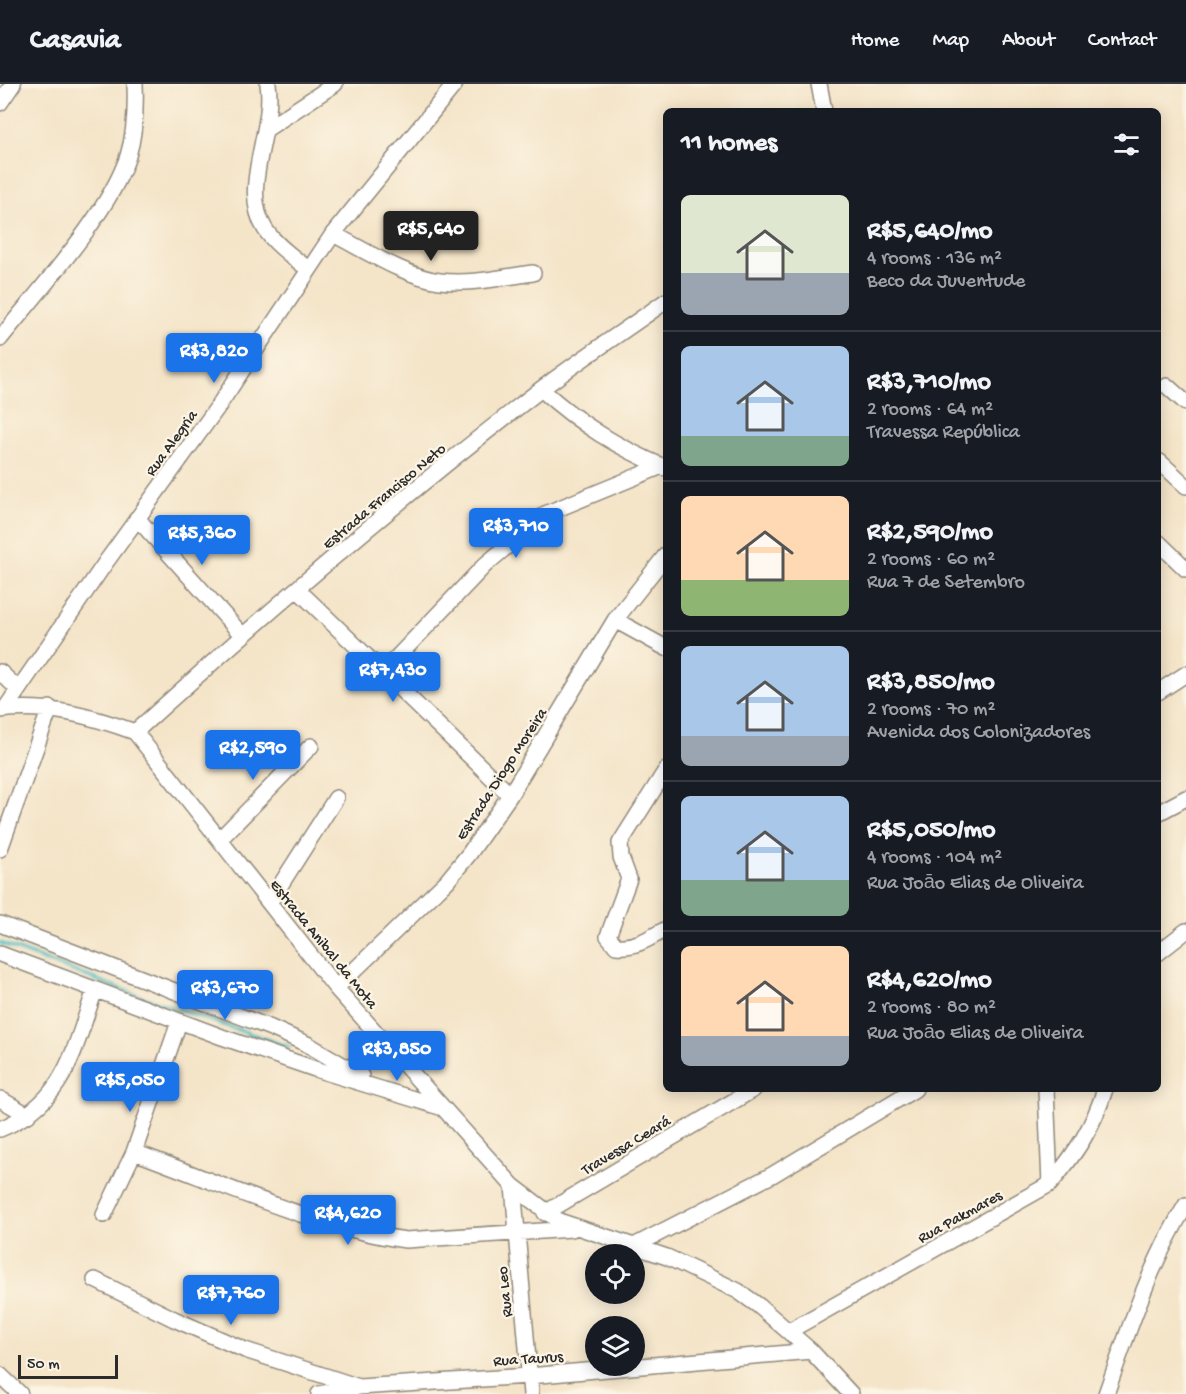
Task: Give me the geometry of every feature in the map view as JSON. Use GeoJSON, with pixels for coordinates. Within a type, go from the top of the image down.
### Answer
{"type":"FeatureCollection","features":[{"type":"Feature","properties":{"kind":"street"},"geometry":{"type":"LineString","coordinates":[[0,103],[13,84]]}},
{"type":"Feature","properties":{"kind":"street"},"geometry":{"type":"LineString","coordinates":[[0,339],[101,210],[128,157],[136,115],[135,84]]}},
{"type":"Feature","properties":{"kind":"street"},"geometry":{"type":"LineString","coordinates":[[268,84],[268,128],[257,172],[255,192],[259,214],[265,230],[309,270]]}},
{"type":"Feature","properties":{"kind":"street"},"geometry":{"type":"LineString","coordinates":[[268,128],[335,84]]}},
{"type":"Feature","properties":{"kind":"street","name":"Rua Alegria"},"geometry":{"type":"LineString","coordinates":[[2,710],[217,408],[333,234],[455,84]]}},
{"type":"Feature","properties":{"kind":"street"},"geometry":{"type":"LineString","coordinates":[[819,84],[823,108]]}},
{"type":"Feature","properties":{"kind":"street"},"geometry":{"type":"LineString","coordinates":[[333,234],[400,267],[437,281],[455,282],[533,273]]}},
{"type":"Feature","properties":{"kind":"street","name":"Estrada Francisco Neto"},"geometry":{"type":"LineString","coordinates":[[135,732],[242,635],[384,515],[541,389],[663,303]]}},
{"type":"Feature","properties":{"kind":"street"},"geometry":{"type":"LineString","coordinates":[[1167,386],[1186,404]]}},
{"type":"Feature","properties":{"kind":"street"},"geometry":{"type":"LineString","coordinates":[[541,389],[575,419],[598,434],[663,466]]}},
{"type":"Feature","properties":{"kind":"street"},"geometry":{"type":"LineString","coordinates":[[1161,463],[1186,486]]}},
{"type":"Feature","properties":{"kind":"street"},"geometry":{"type":"LineString","coordinates":[[384,671],[485,565],[545,514],[663,467]]}},
{"type":"Feature","properties":{"kind":"street"},"geometry":{"type":"LineString","coordinates":[[137,518],[242,635]]}},
{"type":"Feature","properties":{"kind":"street"},"geometry":{"type":"LineString","coordinates":[[1161,545],[1186,569]]}},
{"type":"Feature","properties":{"kind":"street","name":"Estrada Diogo Moreira"},"geometry":{"type":"LineString","coordinates":[[336,988],[447,881],[491,825],[615,620],[663,559]]}},
{"type":"Feature","properties":{"kind":"street"},"geometry":{"type":"LineString","coordinates":[[297,589],[510,795]]}},
{"type":"Feature","properties":{"kind":"street"},"geometry":{"type":"LineString","coordinates":[[615,620],[663,646]]}},
{"type":"Feature","properties":{"kind":"street"},"geometry":{"type":"LineString","coordinates":[[0,672],[17,688]]}},
{"type":"Feature","properties":{"kind":"street"},"geometry":{"type":"LineString","coordinates":[[1161,690],[1186,674]]}},
{"type":"Feature","properties":{"kind":"street"},"geometry":{"type":"LineString","coordinates":[[0,849],[50,708]]}},
{"type":"Feature","properties":{"kind":"street"},"geometry":{"type":"LineString","coordinates":[[2,710],[50,708],[96,718],[135,732]]}},
{"type":"Feature","properties":{"kind":"street","name":"Estrada Anibal da Mota"},"geometry":{"type":"LineString","coordinates":[[135,732],[336,988],[513,1186],[545,1213],[578,1229],[627,1244]]}},
{"type":"Feature","properties":{"kind":"street"},"geometry":{"type":"LineString","coordinates":[[220,839],[311,746]]}},
{"type":"Feature","properties":{"kind":"street"},"geometry":{"type":"LineString","coordinates":[[663,775],[620,843],[621,857],[629,879],[610,928],[616,946],[625,947],[638,944],[663,931]]}},
{"type":"Feature","properties":{"kind":"street"},"geometry":{"type":"LineString","coordinates":[[269,903],[336,798]]}},
{"type":"Feature","properties":{"kind":"street"},"geometry":{"type":"LineString","coordinates":[[1161,811],[1186,798]]}},
{"type":"Feature","properties":{"kind":"street"},"geometry":{"type":"LineString","coordinates":[[0,924],[133,977],[271,1028],[307,1044],[387,1090]]}},
{"type":"Feature","properties":{"kind":"street"},"geometry":{"type":"LineString","coordinates":[[1161,950],[1186,931]]}},
{"type":"Feature","properties":{"kind":"street"},"geometry":{"type":"LineString","coordinates":[[0,954],[95,990],[124,998],[179,1022],[315,1069],[443,1108]]}},
{"type":"Feature","properties":{"kind":"street"},"geometry":{"type":"LineString","coordinates":[[124,998],[133,977]]}},
{"type":"Feature","properties":{"kind":"street"},"geometry":{"type":"LineString","coordinates":[[0,1129],[28,1115],[52,1095],[67,1067],[95,990]]}},
{"type":"Feature","properties":{"kind":"street"},"geometry":{"type":"LineString","coordinates":[[104,1215],[134,1152],[179,1022]]}},
{"type":"Feature","properties":{"kind":"street","name":"Travessa Ceará"},"geometry":{"type":"LineString","coordinates":[[545,1213],[749,1092]]}},
{"type":"Feature","properties":{"kind":"street"},"geometry":{"type":"LineString","coordinates":[[638,1244],[772,1175],[910,1092]]}},
{"type":"Feature","properties":{"kind":"street"},"geometry":{"type":"LineString","coordinates":[[1046,1092],[1050,1184]]}},
{"type":"Feature","properties":{"kind":"street","name":"Rua Pakmares"},"geometry":{"type":"LineString","coordinates":[[789,1331],[1050,1184],[1072,1157],[1095,1121],[1104,1092]]}},
{"type":"Feature","properties":{"kind":"street"},"geometry":{"type":"LineString","coordinates":[[0,1099],[28,1115]]}},
{"type":"Feature","properties":{"kind":"street"},"geometry":{"type":"LineString","coordinates":[[134,1152],[344,1228],[381,1236],[406,1239],[578,1229]]}},
{"type":"Feature","properties":{"kind":"street","name":"Rua Leo"},"geometry":{"type":"LineString","coordinates":[[513,1186],[515,1232],[531,1394]]}},
{"type":"Feature","properties":{"kind":"street"},"geometry":{"type":"LineString","coordinates":[[1106,1394],[1140,1298],[1168,1234],[1186,1205]]}},
{"type":"Feature","properties":{"kind":"street","name":"Estrada Anibal da Mota"},"geometry":{"type":"LineString","coordinates":[[645,1250],[667,1257],[738,1291],[789,1331],[851,1394]]}},
{"type":"Feature","properties":{"kind":"street"},"geometry":{"type":"LineString","coordinates":[[95,1280],[174,1319],[245,1350],[359,1387]]}},
{"type":"Feature","properties":{"kind":"street","name":"Rua Taurus"},"geometry":{"type":"LineString","coordinates":[[319,1394],[359,1387],[529,1376],[811,1352]]}},
{"type":"Feature","properties":{"kind":"street"},"geometry":{"type":"LineString","coordinates":[[0,1375],[20,1394]]}},
{"type":"Feature","properties":{"kind":"waterway"},"geometry":{"type":"LineString","coordinates":[[0,943],[139,996],[289,1047]]}}]}
